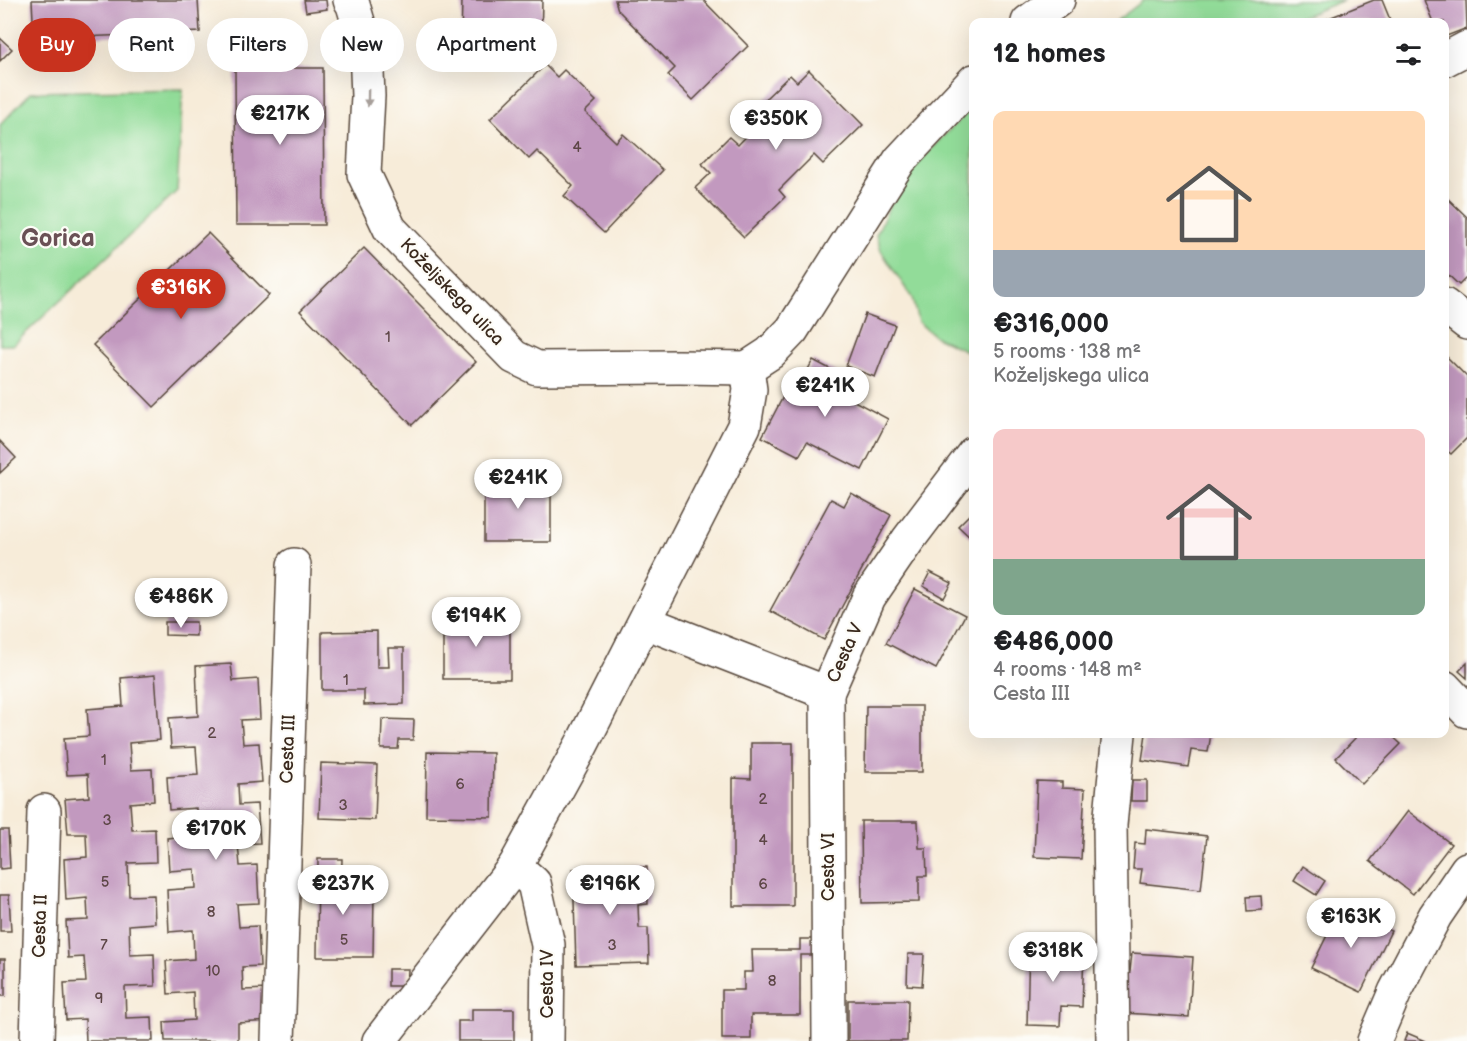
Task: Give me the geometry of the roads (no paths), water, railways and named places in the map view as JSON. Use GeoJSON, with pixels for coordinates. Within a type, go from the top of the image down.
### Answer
{"type":"FeatureCollection","features":[{"type":"Feature","properties":{"kind":"street","name":"Koželjskega ulica"},"geometry":{"type":"LineString","coordinates":[[350,0],[366,49],[368,96],[364,174],[390,229],[514,357],[537,369],[679,367],[747,369]]}},
{"type":"Feature","properties":{"kind":"street"},"geometry":{"type":"LineString","coordinates":[[1449,57],[1467,48]]}},
{"type":"Feature","properties":{"kind":"street"},"geometry":{"type":"LineString","coordinates":[[378,1041],[514,866],[582,744],[744,426],[750,390],[747,369],[770,353],[792,330],[900,160],[969,86]]}},
{"type":"Feature","properties":{"kind":"street"},"geometry":{"type":"LineString","coordinates":[[1449,309],[1467,323]]}},
{"type":"Feature","properties":{"kind":"street","name":"Cesta V"},"geometry":{"type":"LineString","coordinates":[[645,622],[827,693],[869,597],[908,540],[969,460]]}},
{"type":"Feature","properties":{"kind":"street","name":"Cesta III"},"geometry":{"type":"LineString","coordinates":[[278,1041],[294,565]]}},
{"type":"Feature","properties":{"kind":"street"},"geometry":{"type":"LineString","coordinates":[[1449,692],[1467,711]]}},
{"type":"Feature","properties":{"kind":"street","name":"Cesta VI"},"geometry":{"type":"LineString","coordinates":[[827,693],[829,1041]]}},
{"type":"Feature","properties":{"kind":"street"},"geometry":{"type":"LineString","coordinates":[[1113,1041],[1110,825],[1119,738]]}},
{"type":"Feature","properties":{"kind":"street","name":"Cesta II"},"geometry":{"type":"LineString","coordinates":[[37,1041],[44,811]]}},
{"type":"Feature","properties":{"kind":"street","name":"Cesta IV"},"geometry":{"type":"LineString","coordinates":[[514,866],[534,883],[548,945],[547,1041]]}},
{"type":"Feature","properties":{"kind":"street"},"geometry":{"type":"LineString","coordinates":[[1374,1041],[1395,992],[1435,916],[1467,869]]}},
{"type":"Feature","properties":{"kind":"district","name":"Gorica"},"geometry":{"type":"Point","coordinates":[58,238]}}]}
